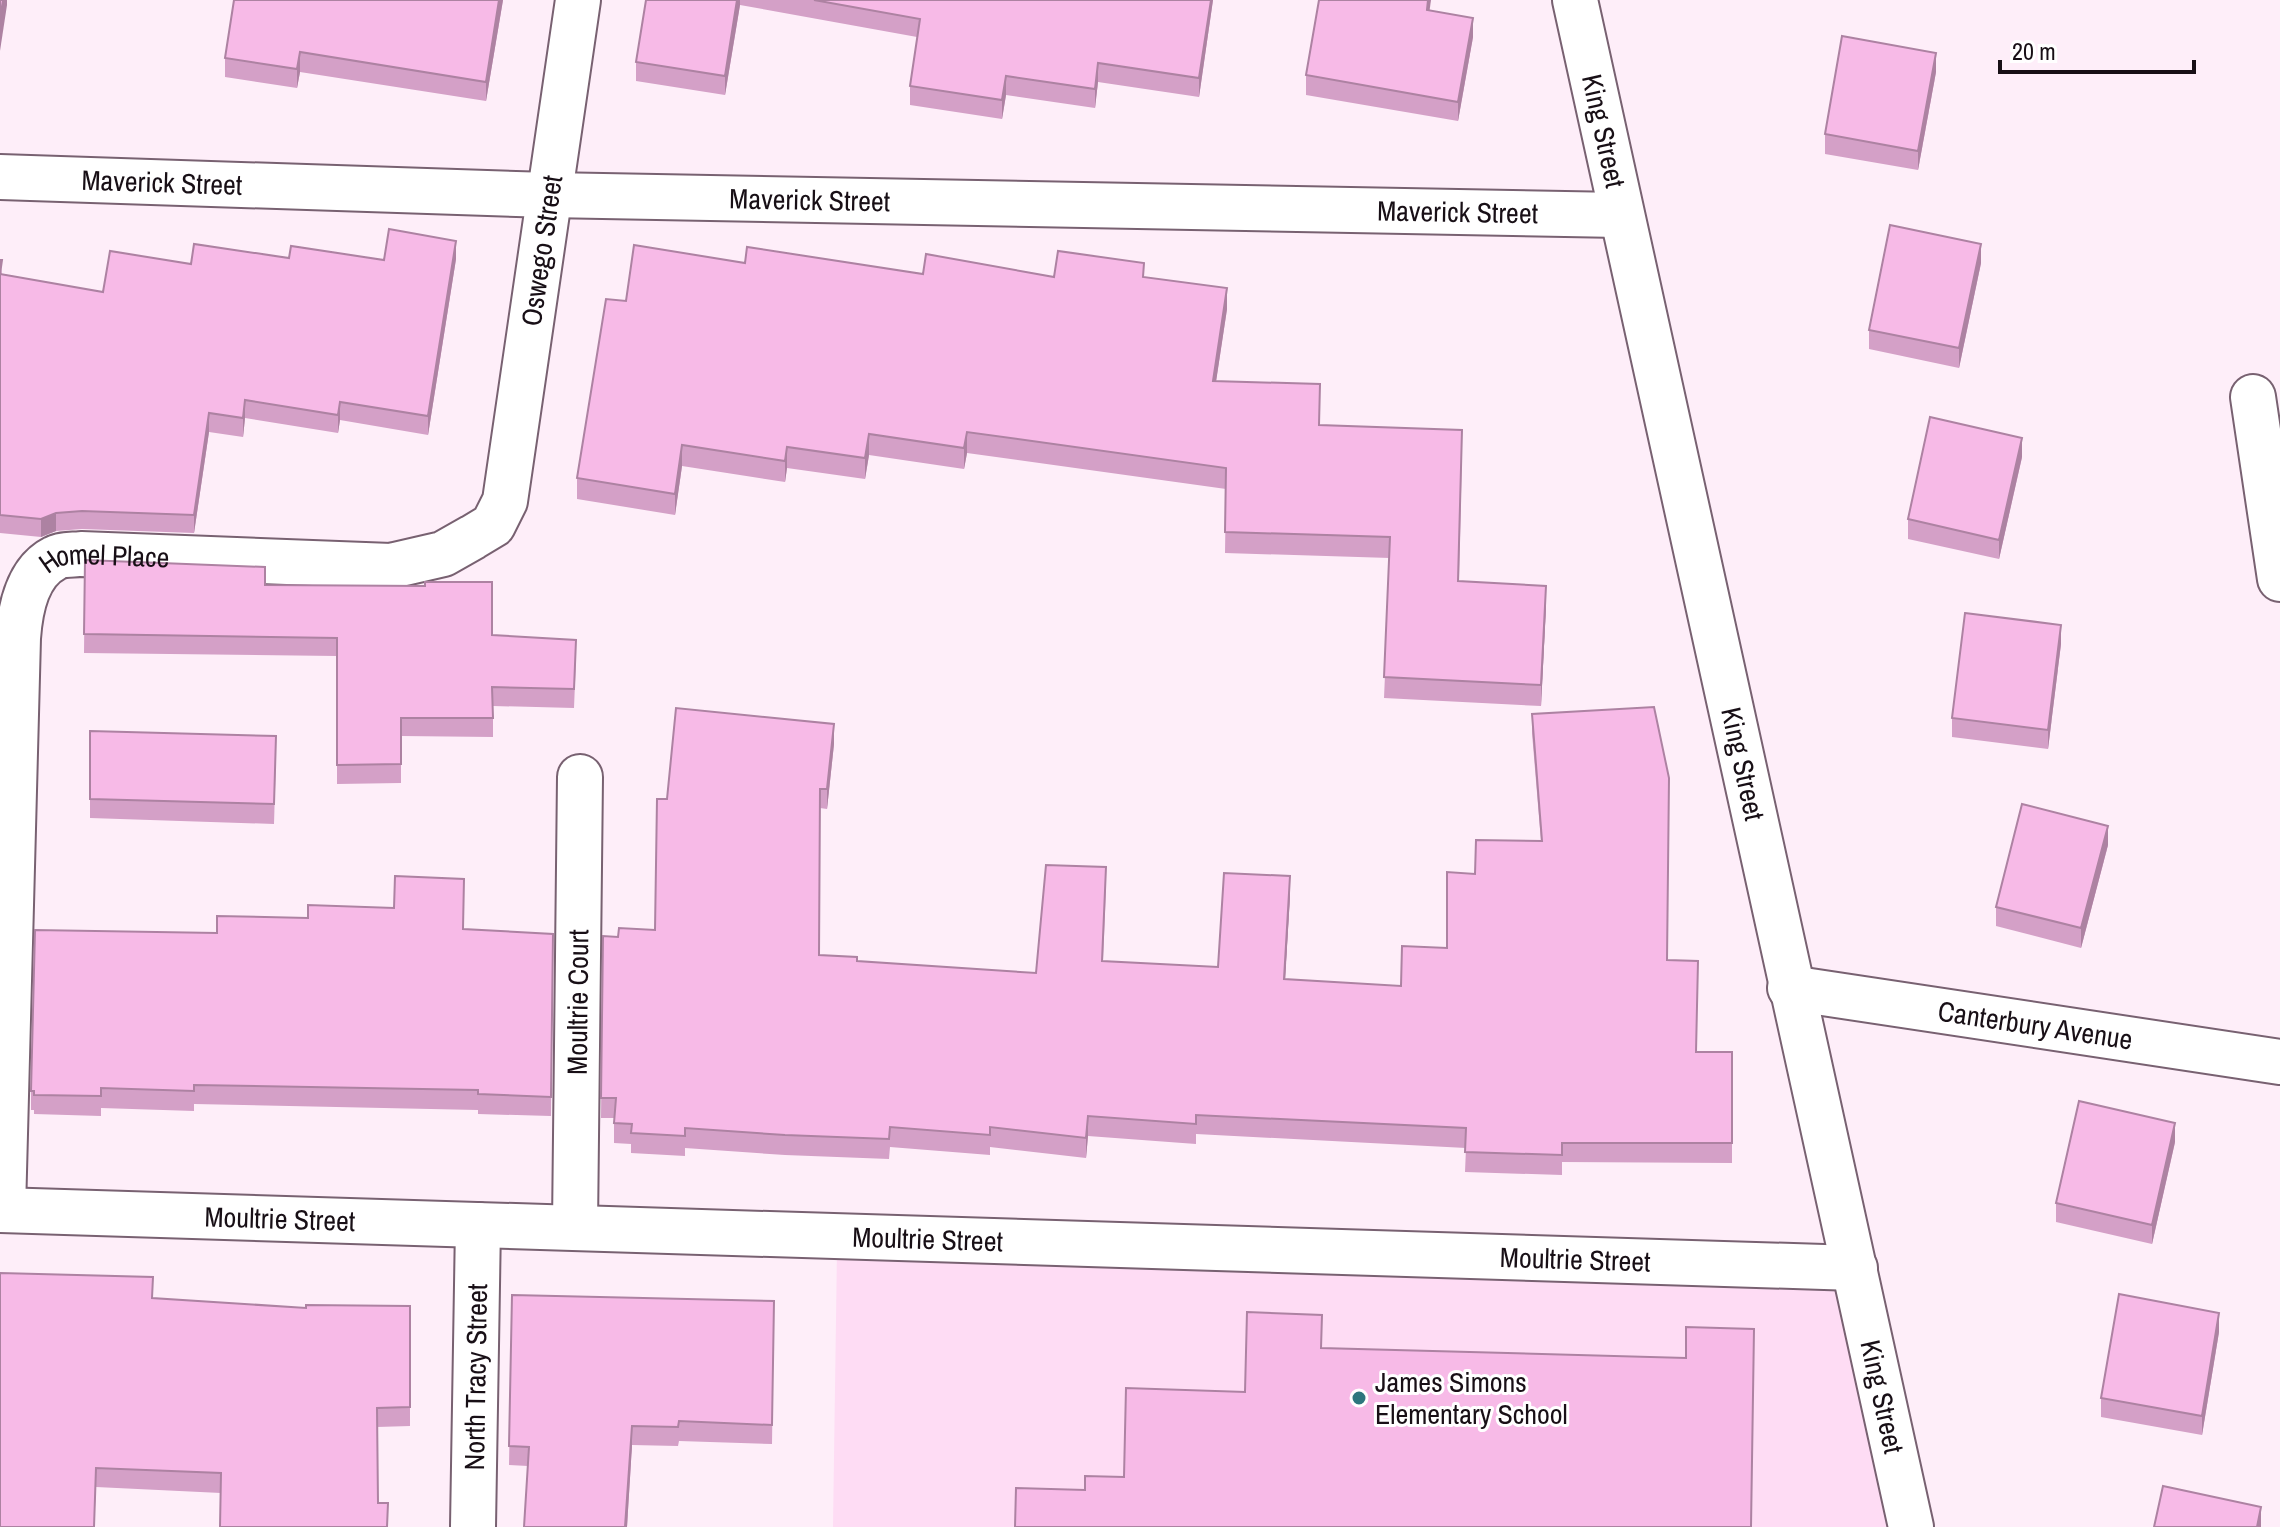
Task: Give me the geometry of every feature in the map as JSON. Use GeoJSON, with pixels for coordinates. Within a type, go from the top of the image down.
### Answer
{"type":"FeatureCollection","features":[{"type":"Feature","properties":{"kind":"street","name":"Oswego Street"},"geometry":{"type":"LineString","coordinates":[[505,501],[578,0]]}},
{"type":"Feature","properties":{"kind":"street","name":"King Street"},"geometry":{"type":"LineString","coordinates":[[1575,0],[1911,1527]]}},
{"type":"Feature","properties":{"kind":"street","name":"Maverick Street"},"geometry":{"type":"LineString","coordinates":[[0,177],[549,195],[1620,215]]}},
{"type":"Feature","properties":{"kind":"street"},"geometry":{"type":"LineString","coordinates":[[2253,397],[2280,579]]}},
{"type":"Feature","properties":{"kind":"street","name":"Homel Place"},"geometry":{"type":"LineString","coordinates":[[1,1210],[18,638],[20,614],[28,590],[42,568],[57,557],[81,554],[391,566],[443,554],[463,543],[493,525],[505,501]]}},
{"type":"Feature","properties":{"kind":"street","name":"Moultrie Court"},"geometry":{"type":"LineString","coordinates":[[575,1226],[580,777]]}},
{"type":"Feature","properties":{"kind":"street","name":"Canterbury Avenue"},"geometry":{"type":"LineString","coordinates":[[1790,988],[2280,1062]]}},
{"type":"Feature","properties":{"kind":"street","name":"Moultrie Street"},"geometry":{"type":"LineString","coordinates":[[1,1210],[1855,1268]]}},
{"type":"Feature","properties":{"kind":"street","name":"North Tracy Street"},"geometry":{"type":"LineString","coordinates":[[473,1527],[478,1225]]}},
{"type":"Feature","properties":{"kind":"shaded area","name":"James Simons Elementary School"},"geometry":{"type":"Polygon","coordinates":[[[837,1250],[1855,1268],[1912,1527],[833,1527],[837,1250]]]}},
{"type":"Feature","properties":{"kind":"building"},"geometry":{"type":"Polygon","coordinates":[[[234,0],[499,0],[486,82],[300,52],[297,69],[225,58],[234,0]]]}},
{"type":"Feature","properties":{"kind":"building"},"geometry":{"type":"Polygon","coordinates":[[[646,0],[737,0],[725,76],[636,62],[646,0]]]}},
{"type":"Feature","properties":{"kind":"building"},"geometry":{"type":"Polygon","coordinates":[[[814,0],[1211,0],[1199,78],[1098,63],[1095,89],[1006,76],[1002,100],[910,86],[920,19],[814,0]]]}},
{"type":"Feature","properties":{"kind":"building"},"geometry":{"type":"Polygon","coordinates":[[[1319,0],[1428,0],[1427,10],[1473,18],[1458,102],[1306,75],[1319,0]]]}},
{"type":"Feature","properties":{"kind":"building"},"geometry":{"type":"Polygon","coordinates":[[[1842,36],[1936,53],[1918,151],[1825,134],[1842,36]]]}},
{"type":"Feature","properties":{"kind":"building"},"geometry":{"type":"Polygon","coordinates":[[[1890,225],[1981,244],[1959,348],[1869,330],[1890,225]]]}},
{"type":"Feature","properties":{"kind":"building"},"geometry":{"type":"Polygon","coordinates":[[[389,229],[456,241],[428,416],[340,402],[338,415],[245,400],[243,418],[209,413],[194,515],[82,511],[56,513],[41,519],[0,515],[0,274],[103,292],[110,251],[191,264],[194,244],[289,258],[291,246],[384,260],[389,229]]]}},
{"type":"Feature","properties":{"kind":"building"},"geometry":{"type":"Polygon","coordinates":[[[634,245],[745,263],[747,247],[923,274],[926,254],[1054,277],[1058,251],[1144,263],[1143,277],[1227,288],[1213,381],[1320,384],[1319,425],[1462,430],[1458,581],[1546,586],[1541,685],[1384,677],[1390,537],[1225,532],[1226,468],[967,432],[964,448],[869,434],[865,458],[787,447],[785,461],[682,445],[675,494],[577,478],[606,299],[626,301],[634,245]]]}},
{"type":"Feature","properties":{"kind":"building"},"geometry":{"type":"Polygon","coordinates":[[[1930,417],[2022,438],[1999,540],[1908,519],[1930,417]]]}},
{"type":"Feature","properties":{"kind":"building"},"geometry":{"type":"Polygon","coordinates":[[[85,560],[265,567],[265,585],[425,586],[425,582],[492,582],[492,635],[576,640],[574,689],[492,687],[493,718],[401,718],[401,764],[337,765],[337,638],[84,634],[85,560]]]}},
{"type":"Feature","properties":{"kind":"building"},"geometry":{"type":"Polygon","coordinates":[[[1965,613],[2061,625],[2048,730],[1952,718],[1965,613]]]}},
{"type":"Feature","properties":{"kind":"building"},"geometry":{"type":"Polygon","coordinates":[[[1654,707],[1669,778],[1667,960],[1698,961],[1696,1052],[1732,1052],[1732,1143],[1562,1143],[1562,1155],[1465,1152],[1466,1128],[1196,1115],[1196,1124],[1088,1116],[1086,1138],[990,1127],[990,1135],[890,1127],[889,1139],[685,1128],[685,1136],[631,1133],[632,1124],[614,1123],[616,1098],[601,1098],[603,936],[618,937],[619,928],[655,930],[657,799],[667,799],[676,708],[834,724],[827,789],[820,789],[819,955],[857,957],[857,961],[1036,973],[1046,865],[1106,867],[1102,961],[1218,967],[1224,873],[1290,876],[1284,979],[1401,986],[1402,946],[1447,948],[1447,872],[1475,874],[1476,840],[1542,841],[1532,714],[1654,707]]]}},
{"type":"Feature","properties":{"kind":"building"},"geometry":{"type":"Polygon","coordinates":[[[90,731],[276,736],[274,804],[90,799],[90,731]]]}},
{"type":"Feature","properties":{"kind":"building"},"geometry":{"type":"Polygon","coordinates":[[[2022,804],[2108,826],[2081,928],[1996,907],[2022,804]]]}},
{"type":"Feature","properties":{"kind":"building"},"geometry":{"type":"Polygon","coordinates":[[[395,876],[464,879],[463,929],[553,934],[551,1097],[478,1094],[478,1090],[194,1085],[194,1091],[101,1088],[101,1096],[34,1095],[31,1091],[35,930],[217,933],[217,916],[308,918],[308,905],[394,908],[395,876]]]}},
{"type":"Feature","properties":{"kind":"building"},"geometry":{"type":"Polygon","coordinates":[[[2079,1101],[2175,1123],[2152,1225],[2056,1203],[2079,1101]]]}},
{"type":"Feature","properties":{"kind":"building"},"geometry":{"type":"Polygon","coordinates":[[[0,1273],[153,1277],[152,1298],[306,1308],[306,1305],[410,1306],[410,1407],[377,1408],[378,1503],[388,1503],[387,1527],[220,1527],[221,1473],[96,1468],[94,1527],[0,1527],[0,1273]]]}},
{"type":"Feature","properties":{"kind":"building"},"geometry":{"type":"Polygon","coordinates":[[[2119,1294],[2219,1313],[2202,1416],[2101,1398],[2119,1294]]]}},
{"type":"Feature","properties":{"kind":"building"},"geometry":{"type":"Polygon","coordinates":[[[512,1295],[774,1301],[772,1425],[679,1421],[678,1427],[632,1426],[625,1527],[524,1527],[529,1447],[509,1446],[512,1295]]]}},
{"type":"Feature","properties":{"kind":"building"},"geometry":{"type":"Polygon","coordinates":[[[1247,1312],[1322,1315],[1321,1348],[1686,1358],[1686,1327],[1754,1329],[1751,1527],[1015,1527],[1016,1488],[1085,1490],[1085,1476],[1124,1477],[1126,1388],[1245,1392],[1247,1312]]]}},
{"type":"Feature","properties":{"kind":"building"},"geometry":{"type":"Polygon","coordinates":[[[2163,1486],[2261,1507],[2257,1527],[2154,1527],[2163,1486]]]}},
{"type":"Feature","properties":{"kind":"place","name":"James Simons Elementary School"},"geometry":{"type":"Point","coordinates":[1359,1398]}}]}
